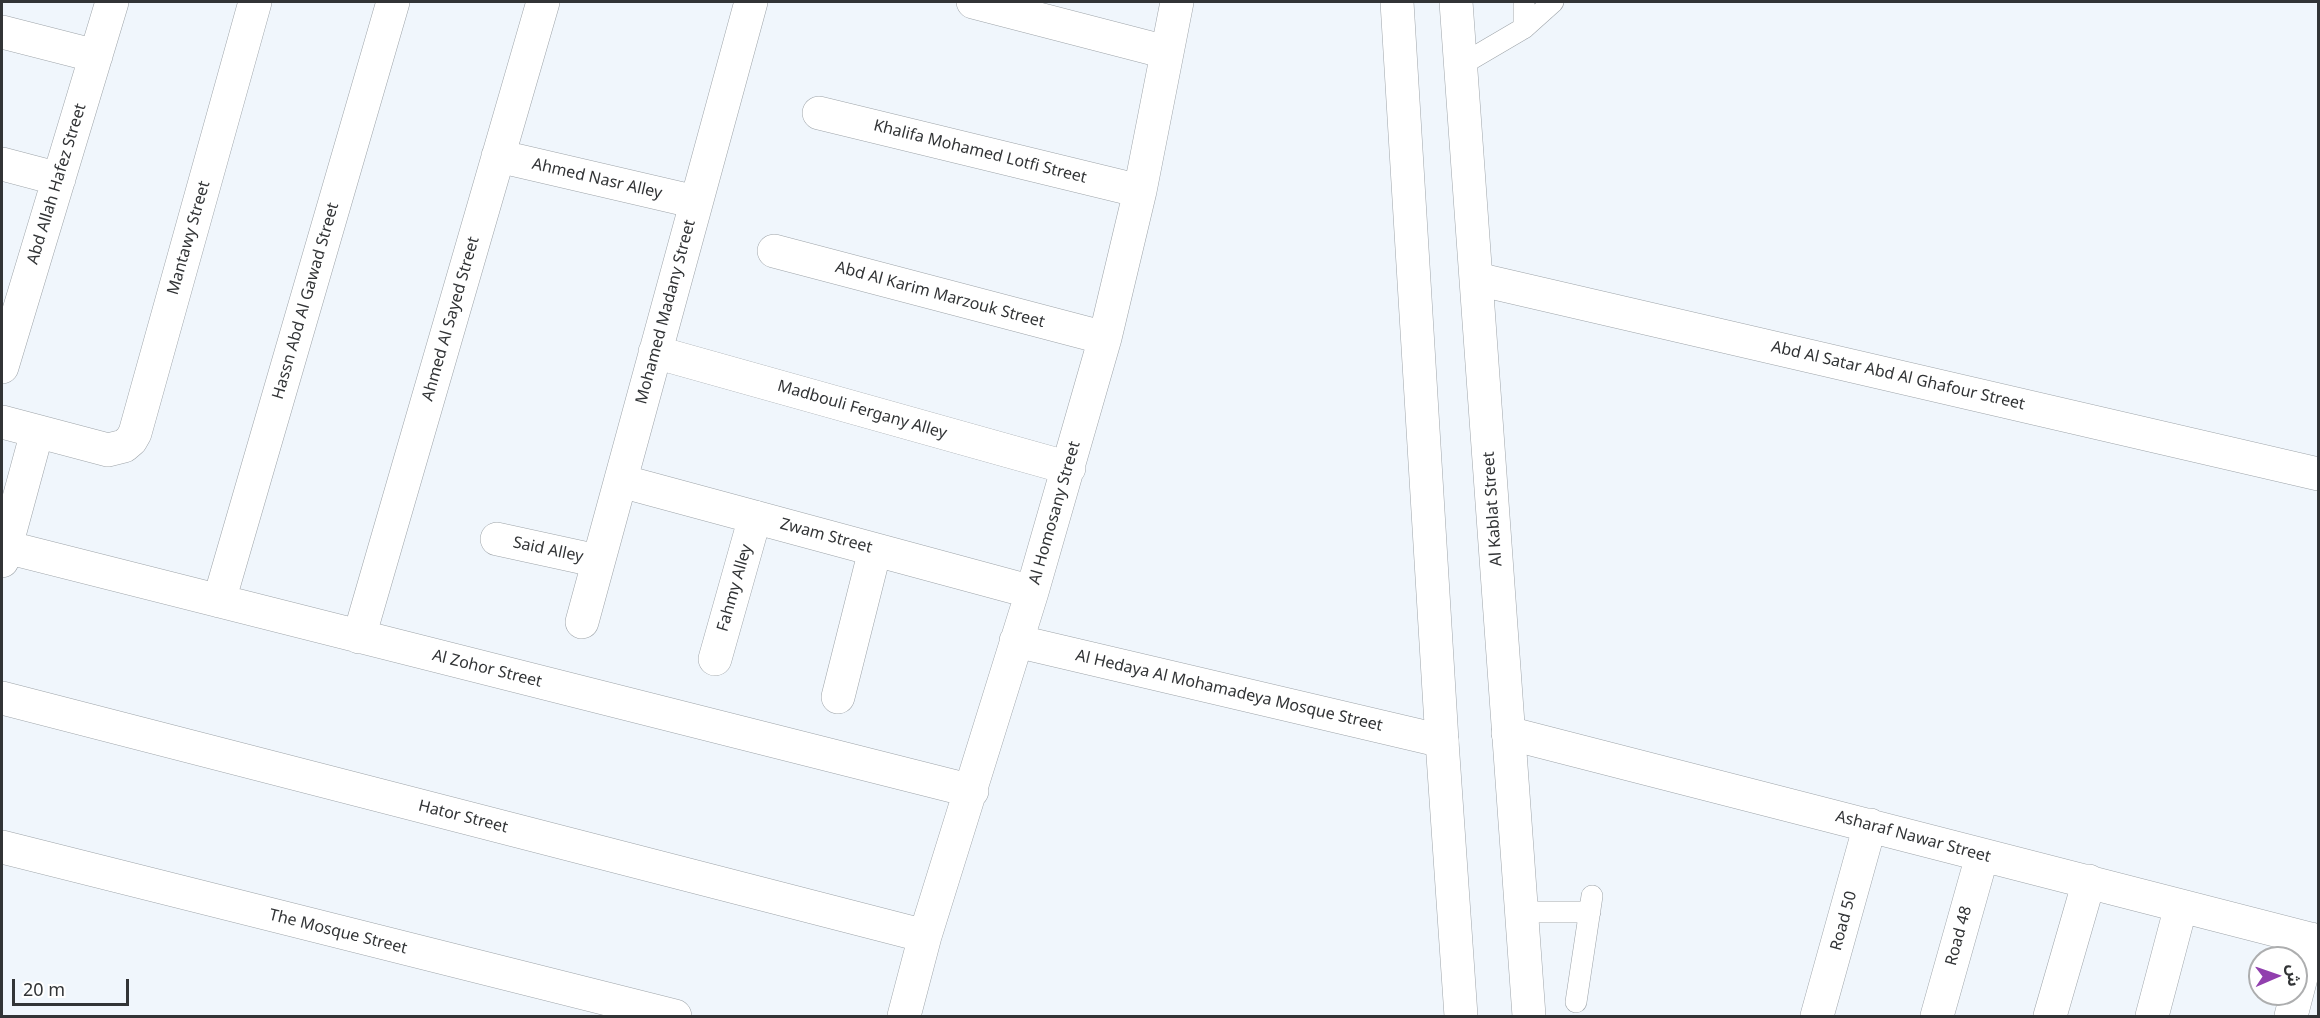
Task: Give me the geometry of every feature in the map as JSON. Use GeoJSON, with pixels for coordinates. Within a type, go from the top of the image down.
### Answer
{"type":"FeatureCollection","features":[{"type":"Feature","properties":{"kind":"street","name":"Abd Allah Hafez Street"},"geometry":{"type":"LineString","coordinates":[[2,367],[12,294],[59,178],[112,2]]}},
{"type":"Feature","properties":{"kind":"street","name":"Mantawy Street"},"geometry":{"type":"LineString","coordinates":[[37,432],[108,450],[124,446],[135,433],[255,2]]}},
{"type":"Feature","properties":{"kind":"street","name":"Hassn Abd Al Gawad Street"},"geometry":{"type":"LineString","coordinates":[[219,601],[393,2]]}},
{"type":"Feature","properties":{"kind":"street","name":"Ahmed Al Sayed Street"},"geometry":{"type":"LineString","coordinates":[[359,637],[543,2]]}},
{"type":"Feature","properties":{"kind":"street","name":"Mohamed Madany Street"},"geometry":{"type":"LineString","coordinates":[[582,622],[751,2]]}},
{"type":"Feature","properties":{"kind":"street"},"geometry":{"type":"LineString","coordinates":[[973,2],[1166,52]]}},
{"type":"Feature","properties":{"kind":"street","name":"Al Homosany Street"},"geometry":{"type":"LineString","coordinates":[[904,1017],[925,936],[972,791],[1032,592],[1105,338],[1140,191],[1177,2]]}},
{"type":"Feature","properties":{"kind":"street"},"geometry":{"type":"LineString","coordinates":[[1397,2],[1461,1017]]}},
{"type":"Feature","properties":{"kind":"street","name":"Al Kablat Street"},"geometry":{"type":"LineString","coordinates":[[1456,2],[1529,1017]]}},
{"type":"Feature","properties":{"kind":"street"},"geometry":{"type":"LineString","coordinates":[[2,32],[96,56]]}},
{"type":"Feature","properties":{"kind":"street","name":"Khalifa Mohamed Lotfi Street"},"geometry":{"type":"LineString","coordinates":[[819,113],[1140,191]]}},
{"type":"Feature","properties":{"kind":"street","name":"Ahmed Nasr Alley"},"geometry":{"type":"LineString","coordinates":[[498,156],[696,202]]}},
{"type":"Feature","properties":{"kind":"street"},"geometry":{"type":"LineString","coordinates":[[2,164],[59,178]]}},
{"type":"Feature","properties":{"kind":"street","name":"Abd Al Karim Marzouk Street"},"geometry":{"type":"LineString","coordinates":[[774,251],[1105,338]]}},
{"type":"Feature","properties":{"kind":"street","name":"Abd Al Satar Abd Al Ghafour Street"},"geometry":{"type":"LineString","coordinates":[[1477,279],[2319,474]]}},
{"type":"Feature","properties":{"kind":"street","name":"Madbouli Fergany Alley"},"geometry":{"type":"LineString","coordinates":[[655,352],[1069,468]]}},
{"type":"Feature","properties":{"kind":"street"},"geometry":{"type":"LineString","coordinates":[[2,422],[37,432],[3,552]]}},
{"type":"Feature","properties":{"kind":"street","name":"Zwam Street"},"geometry":{"type":"LineString","coordinates":[[621,481],[1032,592]]}},
{"type":"Feature","properties":{"kind":"street","name":"Fahmy Alley"},"geometry":{"type":"LineString","coordinates":[[716,659],[755,517]]}},
{"type":"Feature","properties":{"kind":"street","name":"Said Alley"},"geometry":{"type":"LineString","coordinates":[[497,539],[598,561]]}},
{"type":"Feature","properties":{"kind":"street"},"geometry":{"type":"LineString","coordinates":[[838,697],[875,549]]}},
{"type":"Feature","properties":{"kind":"street","name":"Al Zohor Street"},"geometry":{"type":"LineString","coordinates":[[3,552],[219,601],[972,791]]}},
{"type":"Feature","properties":{"kind":"street","name":"Al Hedaya Al Mohamadeya Mosque Street"},"geometry":{"type":"LineString","coordinates":[[1016,641],[1442,741]]}},
{"type":"Feature","properties":{"kind":"street","name":"Hator Street"},"geometry":{"type":"LineString","coordinates":[[2,698],[925,936]]}},
{"type":"Feature","properties":{"kind":"street","name":"Asharaf Nawar Street"},"geometry":{"type":"LineString","coordinates":[[1508,733],[2315,940]]}},
{"type":"Feature","properties":{"kind":"street","name":"Road 50"},"geometry":{"type":"LineString","coordinates":[[1817,1017],[1870,825]]}},
{"type":"Feature","properties":{"kind":"street","name":"The Mosque Street"},"geometry":{"type":"LineString","coordinates":[[2,847],[675,1017]]}},
{"type":"Feature","properties":{"kind":"street","name":"Road 48"},"geometry":{"type":"LineString","coordinates":[[1937,1017],[1982,856]]}},
{"type":"Feature","properties":{"kind":"street"},"geometry":{"type":"LineString","coordinates":[[2050,1017],[2089,881]]}},
{"type":"Feature","properties":{"kind":"street"},"geometry":{"type":"LineString","coordinates":[[2152,1017],[2181,906]]}},
{"type":"Feature","properties":{"kind":"street"},"geometry":{"type":"LineString","coordinates":[[2291,1017],[2315,940]]}},
{"type":"Feature","properties":{"kind":"lane"},"geometry":{"type":"LineString","coordinates":[[1524,2],[1524,28]]}},
{"type":"Feature","properties":{"kind":"lane"},"geometry":{"type":"LineString","coordinates":[[1461,65],[1524,28],[1553,2]]}},
{"type":"Feature","properties":{"kind":"lane"},"geometry":{"type":"LineString","coordinates":[[1521,912],[1591,904],[1576,1002]]}}]}
